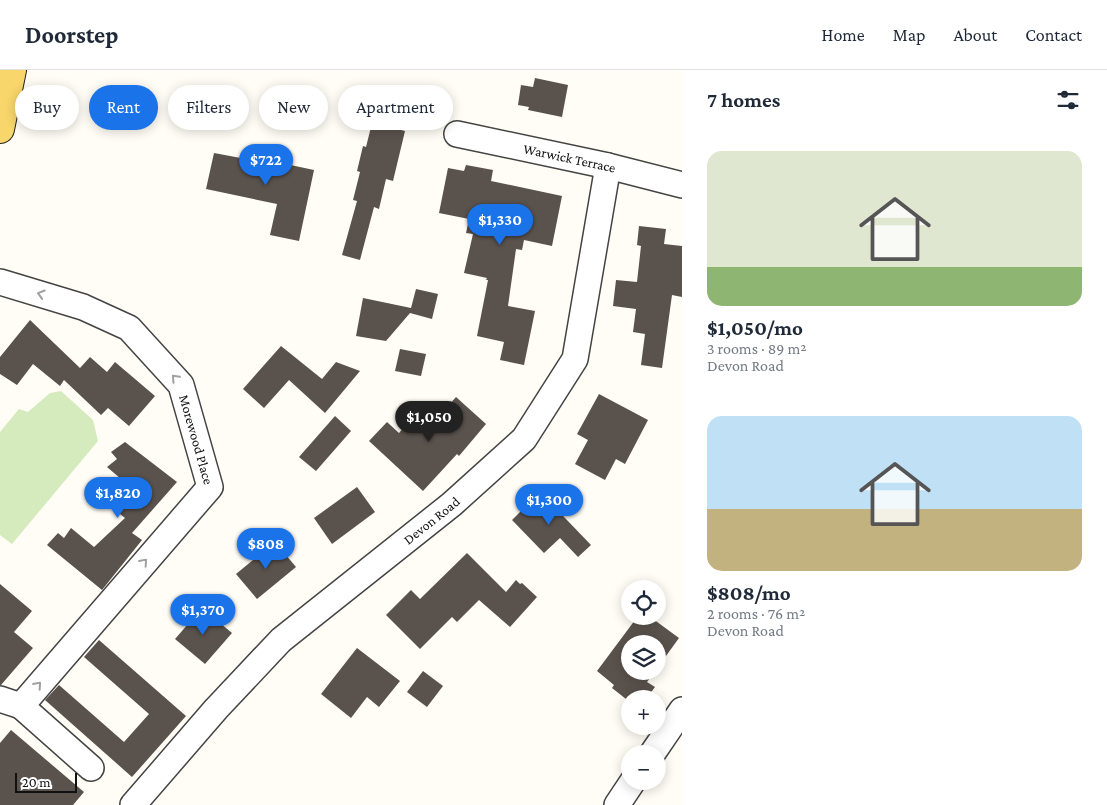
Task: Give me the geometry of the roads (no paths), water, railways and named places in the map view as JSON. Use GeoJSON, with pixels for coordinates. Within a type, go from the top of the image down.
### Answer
{"type":"FeatureCollection","features":[{"type":"Feature","properties":{"kind":"main road"},"geometry":{"type":"LineString","coordinates":[[0,129],[12,70]]}},
{"type":"Feature","properties":{"kind":"street","name":"Warwick Terrace"},"geometry":{"type":"LineString","coordinates":[[457,134],[608,166],[682,185]]}},
{"type":"Feature","properties":{"kind":"street","name":"Devon Road"},"geometry":{"type":"LineString","coordinates":[[133,805],[216,709],[281,640],[452,504],[524,439],[576,359],[608,166]]}},
{"type":"Feature","properties":{"kind":"street","name":"Morewood Place"},"geometry":{"type":"LineString","coordinates":[[0,282],[83,307],[129,328],[181,385],[210,487],[10,703]]}},
{"type":"Feature","properties":{"kind":"street"},"geometry":{"type":"LineString","coordinates":[[10,703],[92,768]]}},
{"type":"Feature","properties":{"kind":"street"},"geometry":{"type":"LineString","coordinates":[[658,745],[682,710]]}},
{"type":"Feature","properties":{"kind":"street"},"geometry":{"type":"LineString","coordinates":[[617,805],[628,790]]}}]}
